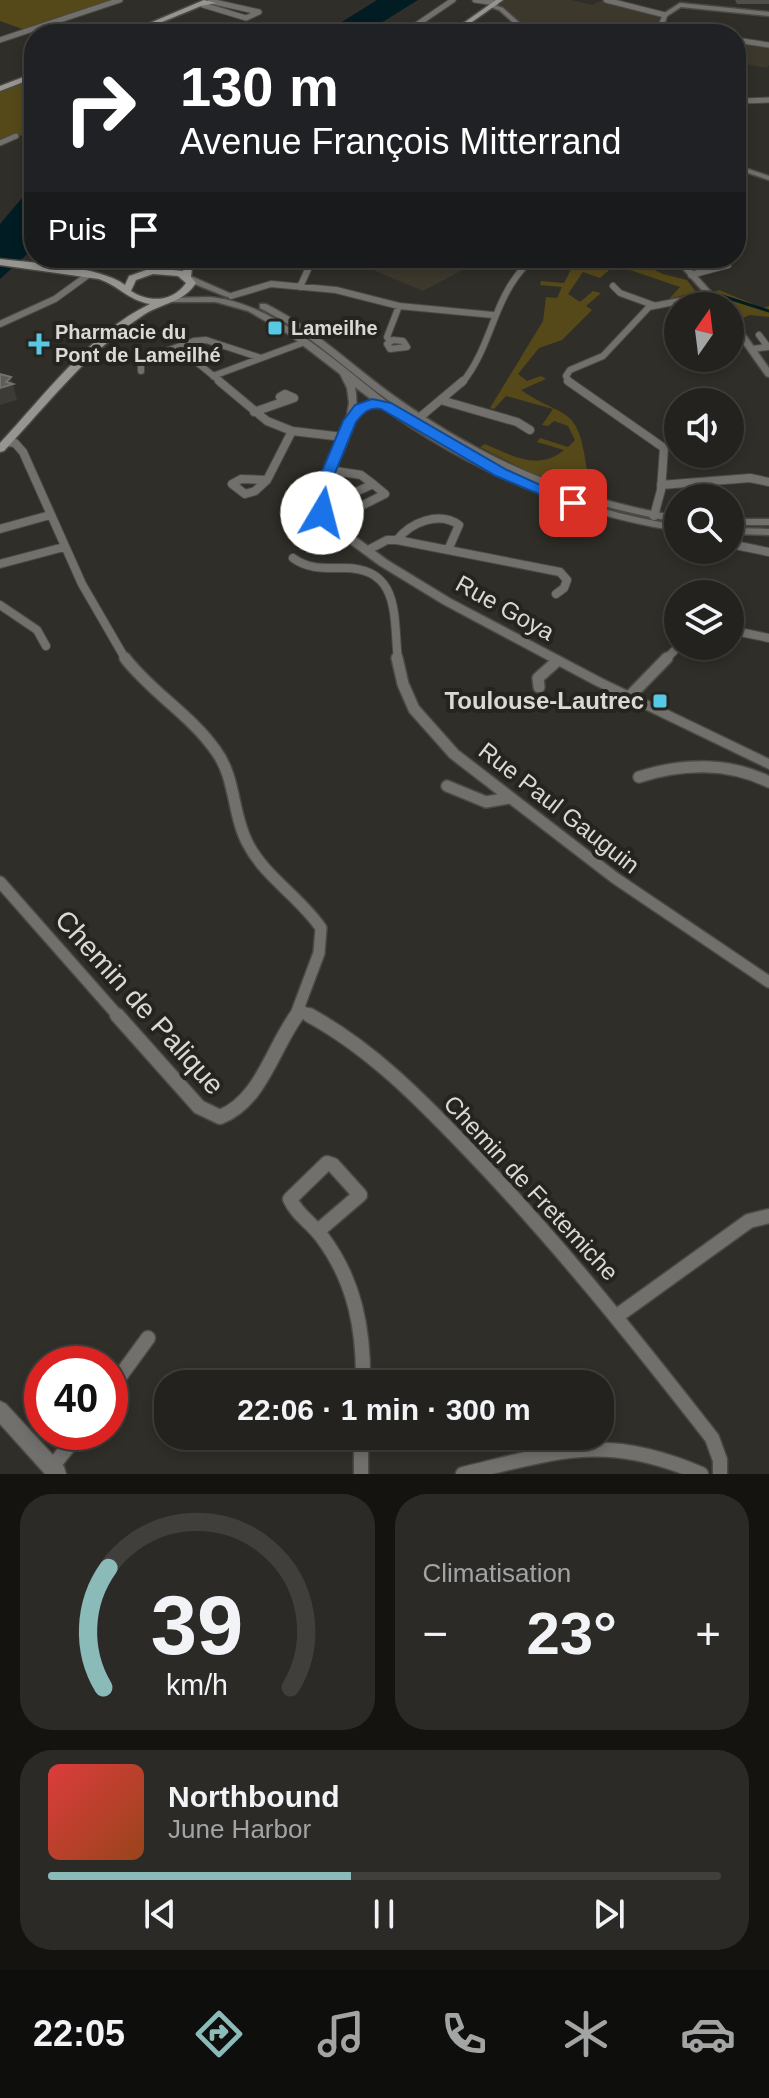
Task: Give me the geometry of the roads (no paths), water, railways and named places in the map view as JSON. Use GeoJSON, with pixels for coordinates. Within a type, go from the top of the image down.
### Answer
{"type":"FeatureCollection","features":[{"type":"Feature","properties":{"kind":"main road"},"geometry":{"type":"LineString","coordinates":[[153,24],[211,2]]}},
{"type":"Feature","properties":{"kind":"main road"},"geometry":{"type":"LineString","coordinates":[[160,24],[211,2]]}},
{"type":"Feature","properties":{"kind":"main road"},"geometry":{"type":"LineString","coordinates":[[466,24],[496,3]]}},
{"type":"Feature","properties":{"kind":"main road"},"geometry":{"type":"LineString","coordinates":[[0,87],[24,77]]}},
{"type":"Feature","properties":{"kind":"main road"},"geometry":{"type":"LineString","coordinates":[[0,262],[24,265]]}},
{"type":"Feature","properties":{"kind":"main road"},"geometry":{"type":"LineString","coordinates":[[48,268],[116,274],[172,271],[189,278]]}},
{"type":"Feature","properties":{"kind":"main road"},"geometry":{"type":"LineString","coordinates":[[121,324],[128,307],[132,278],[158,268]]}},
{"type":"Feature","properties":{"kind":"main road"},"geometry":{"type":"LineString","coordinates":[[7,445],[121,324],[146,308],[186,293],[190,288],[189,268]]}},
{"type":"Feature","properties":{"kind":"main road"},"geometry":{"type":"LineString","coordinates":[[64,270],[118,282],[128,292],[148,301],[168,300]]}},
{"type":"Feature","properties":{"kind":"street"},"geometry":{"type":"LineString","coordinates":[[48,24],[120,0]]}},
{"type":"Feature","properties":{"kind":"street"},"geometry":{"type":"LineString","coordinates":[[418,24],[453,0]]}},
{"type":"Feature","properties":{"kind":"street"},"geometry":{"type":"LineString","coordinates":[[475,0],[496,3],[518,24]]}},
{"type":"Feature","properties":{"kind":"street"},"geometry":{"type":"LineString","coordinates":[[606,0],[665,15]]}},
{"type":"Feature","properties":{"kind":"street"},"geometry":{"type":"LineString","coordinates":[[211,2],[259,13],[246,18],[211,2]]}},
{"type":"Feature","properties":{"kind":"street"},"geometry":{"type":"LineString","coordinates":[[662,24],[665,15],[675,7],[688,5],[769,14]]}},
{"type":"Feature","properties":{"kind":"street"},"geometry":{"type":"LineString","coordinates":[[0,40],[24,32]]}},
{"type":"Feature","properties":{"kind":"street"},"geometry":{"type":"LineString","coordinates":[[746,42],[769,45]]}},
{"type":"Feature","properties":{"kind":"street"},"geometry":{"type":"LineString","coordinates":[[746,101],[769,100]]}},
{"type":"Feature","properties":{"kind":"street"},"geometry":{"type":"LineString","coordinates":[[0,143],[16,136]]}},
{"type":"Feature","properties":{"kind":"street"},"geometry":{"type":"LineString","coordinates":[[746,170],[769,178]]}},
{"type":"Feature","properties":{"kind":"street"},"geometry":{"type":"LineString","coordinates":[[300,287],[309,268]]}},
{"type":"Feature","properties":{"kind":"street"},"geometry":{"type":"LineString","coordinates":[[417,420],[444,401],[464,380],[482,353],[505,288],[523,268]]}},
{"type":"Feature","properties":{"kind":"street"},"geometry":{"type":"LineString","coordinates":[[685,268],[706,292]]}},
{"type":"Feature","properties":{"kind":"street"},"geometry":{"type":"LineString","coordinates":[[691,275],[717,268]]}},
{"type":"Feature","properties":{"kind":"street"},"geometry":{"type":"LineString","coordinates":[[0,324],[62,295],[88,275]]}},
{"type":"Feature","properties":{"kind":"street"},"geometry":{"type":"LineString","coordinates":[[189,278],[280,315],[379,397]]}},
{"type":"Feature","properties":{"kind":"street"},"geometry":{"type":"LineString","coordinates":[[231,296],[266,284],[336,290],[399,306],[493,315]]}},
{"type":"Feature","properties":{"kind":"street"},"geometry":{"type":"LineString","coordinates":[[613,286],[620,293],[653,305]]}},
{"type":"Feature","properties":{"kind":"street"},"geometry":{"type":"LineString","coordinates":[[168,300],[209,299],[242,305],[269,318],[344,374],[485,465],[557,497],[625,519],[664,526]]}},
{"type":"Feature","properties":{"kind":"street"},"geometry":{"type":"LineString","coordinates":[[654,516],[665,451],[662,445],[569,383],[566,376],[570,370],[603,356],[646,309],[664,303]]}},
{"type":"Feature","properties":{"kind":"street"},"geometry":{"type":"LineString","coordinates":[[390,341],[387,337],[399,306]]}},
{"type":"Feature","properties":{"kind":"street"},"geometry":{"type":"LineString","coordinates":[[752,349],[769,345],[759,335]]}},
{"type":"Feature","properties":{"kind":"street"},"geometry":{"type":"LineString","coordinates":[[744,338],[769,374]]}},
{"type":"Feature","properties":{"kind":"street"},"geometry":{"type":"LineString","coordinates":[[141,371],[144,360],[197,340],[210,340],[261,358]]}},
{"type":"Feature","properties":{"kind":"street"},"geometry":{"type":"LineString","coordinates":[[213,376],[302,343]]}},
{"type":"Feature","properties":{"kind":"street"},"geometry":{"type":"LineString","coordinates":[[178,347],[254,412],[292,431],[343,437]]}},
{"type":"Feature","properties":{"kind":"street"},"geometry":{"type":"LineString","coordinates":[[344,374],[353,386],[355,397],[379,397]]}},
{"type":"Feature","properties":{"kind":"street","name":"Rue Goya"},"geometry":{"type":"LineString","coordinates":[[355,397],[350,421],[318,497],[320,510],[329,521],[457,608],[557,661],[769,764]]}},
{"type":"Feature","properties":{"kind":"street","name":"Rue Goya"},"geometry":{"type":"LineString","coordinates":[[350,421],[360,408],[379,397]]}},
{"type":"Feature","properties":{"kind":"street"},"geometry":{"type":"LineString","coordinates":[[254,412],[283,400],[302,404]]}},
{"type":"Feature","properties":{"kind":"street"},"geometry":{"type":"LineString","coordinates":[[444,401],[517,422],[530,430]]}},
{"type":"Feature","properties":{"kind":"street"},"geometry":{"type":"LineString","coordinates":[[417,420],[526,475],[594,500],[664,517]]}},
{"type":"Feature","properties":{"kind":"street"},"geometry":{"type":"LineString","coordinates":[[268,480],[284,440],[292,431]]}},
{"type":"Feature","properties":{"kind":"street"},"geometry":{"type":"LineString","coordinates":[[7,445],[25,456],[64,547],[125,659],[187,717],[219,753],[232,778],[240,825],[257,857],[320,926],[319,953],[300,1010]]}},
{"type":"Feature","properties":{"kind":"street"},"geometry":{"type":"LineString","coordinates":[[329,470],[359,474],[373,484],[385,496],[356,510],[343,498],[373,484]]}},
{"type":"Feature","properties":{"kind":"street"},"geometry":{"type":"LineString","coordinates":[[661,485],[750,478],[769,482]]}},
{"type":"Feature","properties":{"kind":"street"},"geometry":{"type":"LineString","coordinates":[[0,529],[50,515]]}},
{"type":"Feature","properties":{"kind":"street"},"geometry":{"type":"LineString","coordinates":[[397,540],[401,533],[433,518],[455,521],[459,525],[448,550]]}},
{"type":"Feature","properties":{"kind":"street"},"geometry":{"type":"LineString","coordinates":[[744,522],[769,522]]}},
{"type":"Feature","properties":{"kind":"street"},"geometry":{"type":"LineString","coordinates":[[744,531],[769,532]]}},
{"type":"Feature","properties":{"kind":"street"},"geometry":{"type":"LineString","coordinates":[[368,550],[387,540],[397,540],[560,572],[567,580],[564,588],[556,594]]}},
{"type":"Feature","properties":{"kind":"street"},"geometry":{"type":"LineString","coordinates":[[0,564],[64,547]]}},
{"type":"Feature","properties":{"kind":"street"},"geometry":{"type":"LineString","coordinates":[[744,547],[769,552]]}},
{"type":"Feature","properties":{"kind":"street"},"geometry":{"type":"LineString","coordinates":[[293,558],[308,568],[349,568],[373,574],[388,564]]}},
{"type":"Feature","properties":{"kind":"street","name":"Rue Paul Gauguin"},"geometry":{"type":"LineString","coordinates":[[373,574],[385,587],[394,605],[399,669],[415,710],[440,738],[509,798],[633,892],[769,982]]}},
{"type":"Feature","properties":{"kind":"street"},"geometry":{"type":"LineString","coordinates":[[0,605],[37,630],[46,646]]}},
{"type":"Feature","properties":{"kind":"street"},"geometry":{"type":"LineString","coordinates":[[744,633],[769,638]]}},
{"type":"Feature","properties":{"kind":"street"},"geometry":{"type":"LineString","coordinates":[[629,697],[665,660]]}},
{"type":"Feature","properties":{"kind":"street"},"geometry":{"type":"LineString","coordinates":[[539,687],[538,678],[557,661]]}},
{"type":"Feature","properties":{"kind":"street"},"geometry":{"type":"LineString","coordinates":[[639,777],[660,770],[717,769],[768,780]]}},
{"type":"Feature","properties":{"kind":"street"},"geometry":{"type":"LineString","coordinates":[[447,786],[469,797],[491,802],[509,798]]}},
{"type":"Feature","properties":{"kind":"street","name":"Chemin de Palique"},"geometry":{"type":"LineString","coordinates":[[0,882],[199,1107],[212,1115],[229,1116],[244,1105],[284,1032],[300,1010]]}},
{"type":"Feature","properties":{"kind":"street","name":"Chemin de Fretemiche"},"geometry":{"type":"LineString","coordinates":[[300,1010],[348,1038],[433,1112],[505,1185],[617,1316],[712,1438],[720,1460],[720,1474]]}},
{"type":"Feature","properties":{"kind":"street"},"geometry":{"type":"LineString","coordinates":[[318,1231],[360,1195],[333,1165],[327,1163],[290,1199],[318,1231],[354,1294],[363,1331],[363,1370]]}},
{"type":"Feature","properties":{"kind":"street"},"geometry":{"type":"LineString","coordinates":[[617,1316],[749,1221],[769,1216]]}},
{"type":"Feature","properties":{"kind":"street"},"geometry":{"type":"LineString","coordinates":[[128,1365],[148,1338]]}},
{"type":"Feature","properties":{"kind":"street"},"geometry":{"type":"LineString","coordinates":[[0,1410],[54,1470],[68,1450]]}},
{"type":"Feature","properties":{"kind":"street"},"geometry":{"type":"LineString","coordinates":[[463,1474],[515,1468],[575,1449],[623,1447],[666,1459],[701,1474]]}},
{"type":"Feature","properties":{"kind":"street"},"geometry":{"type":"LineString","coordinates":[[361,1450],[361,1474]]}},
{"type":"Feature","properties":{"kind":"water"},"geometry":{"type":"Polygon","coordinates":[[[377,0],[418,0],[379,24],[339,24],[377,0]]]}},
{"type":"Feature","properties":{"kind":"water"},"geometry":{"type":"Polygon","coordinates":[[[24,196],[24,257],[0,279],[0,224],[24,196]]]}},
{"type":"Feature","properties":{"kind":"waterway"},"geometry":{"type":"LineString","coordinates":[[744,303],[769,311]]}},
{"type":"Feature","properties":{"kind":"place","name":"Lameilhe"},"geometry":{"type":"Point","coordinates":[275,328]}},
{"type":"Feature","properties":{"kind":"place","name":"Pharmacie du Pont de Lameilhé"},"geometry":{"type":"Point","coordinates":[39,344]}},
{"type":"Feature","properties":{"kind":"place","name":"Toulouse-Lautrec"},"geometry":{"type":"Point","coordinates":[660,701]}}]}
